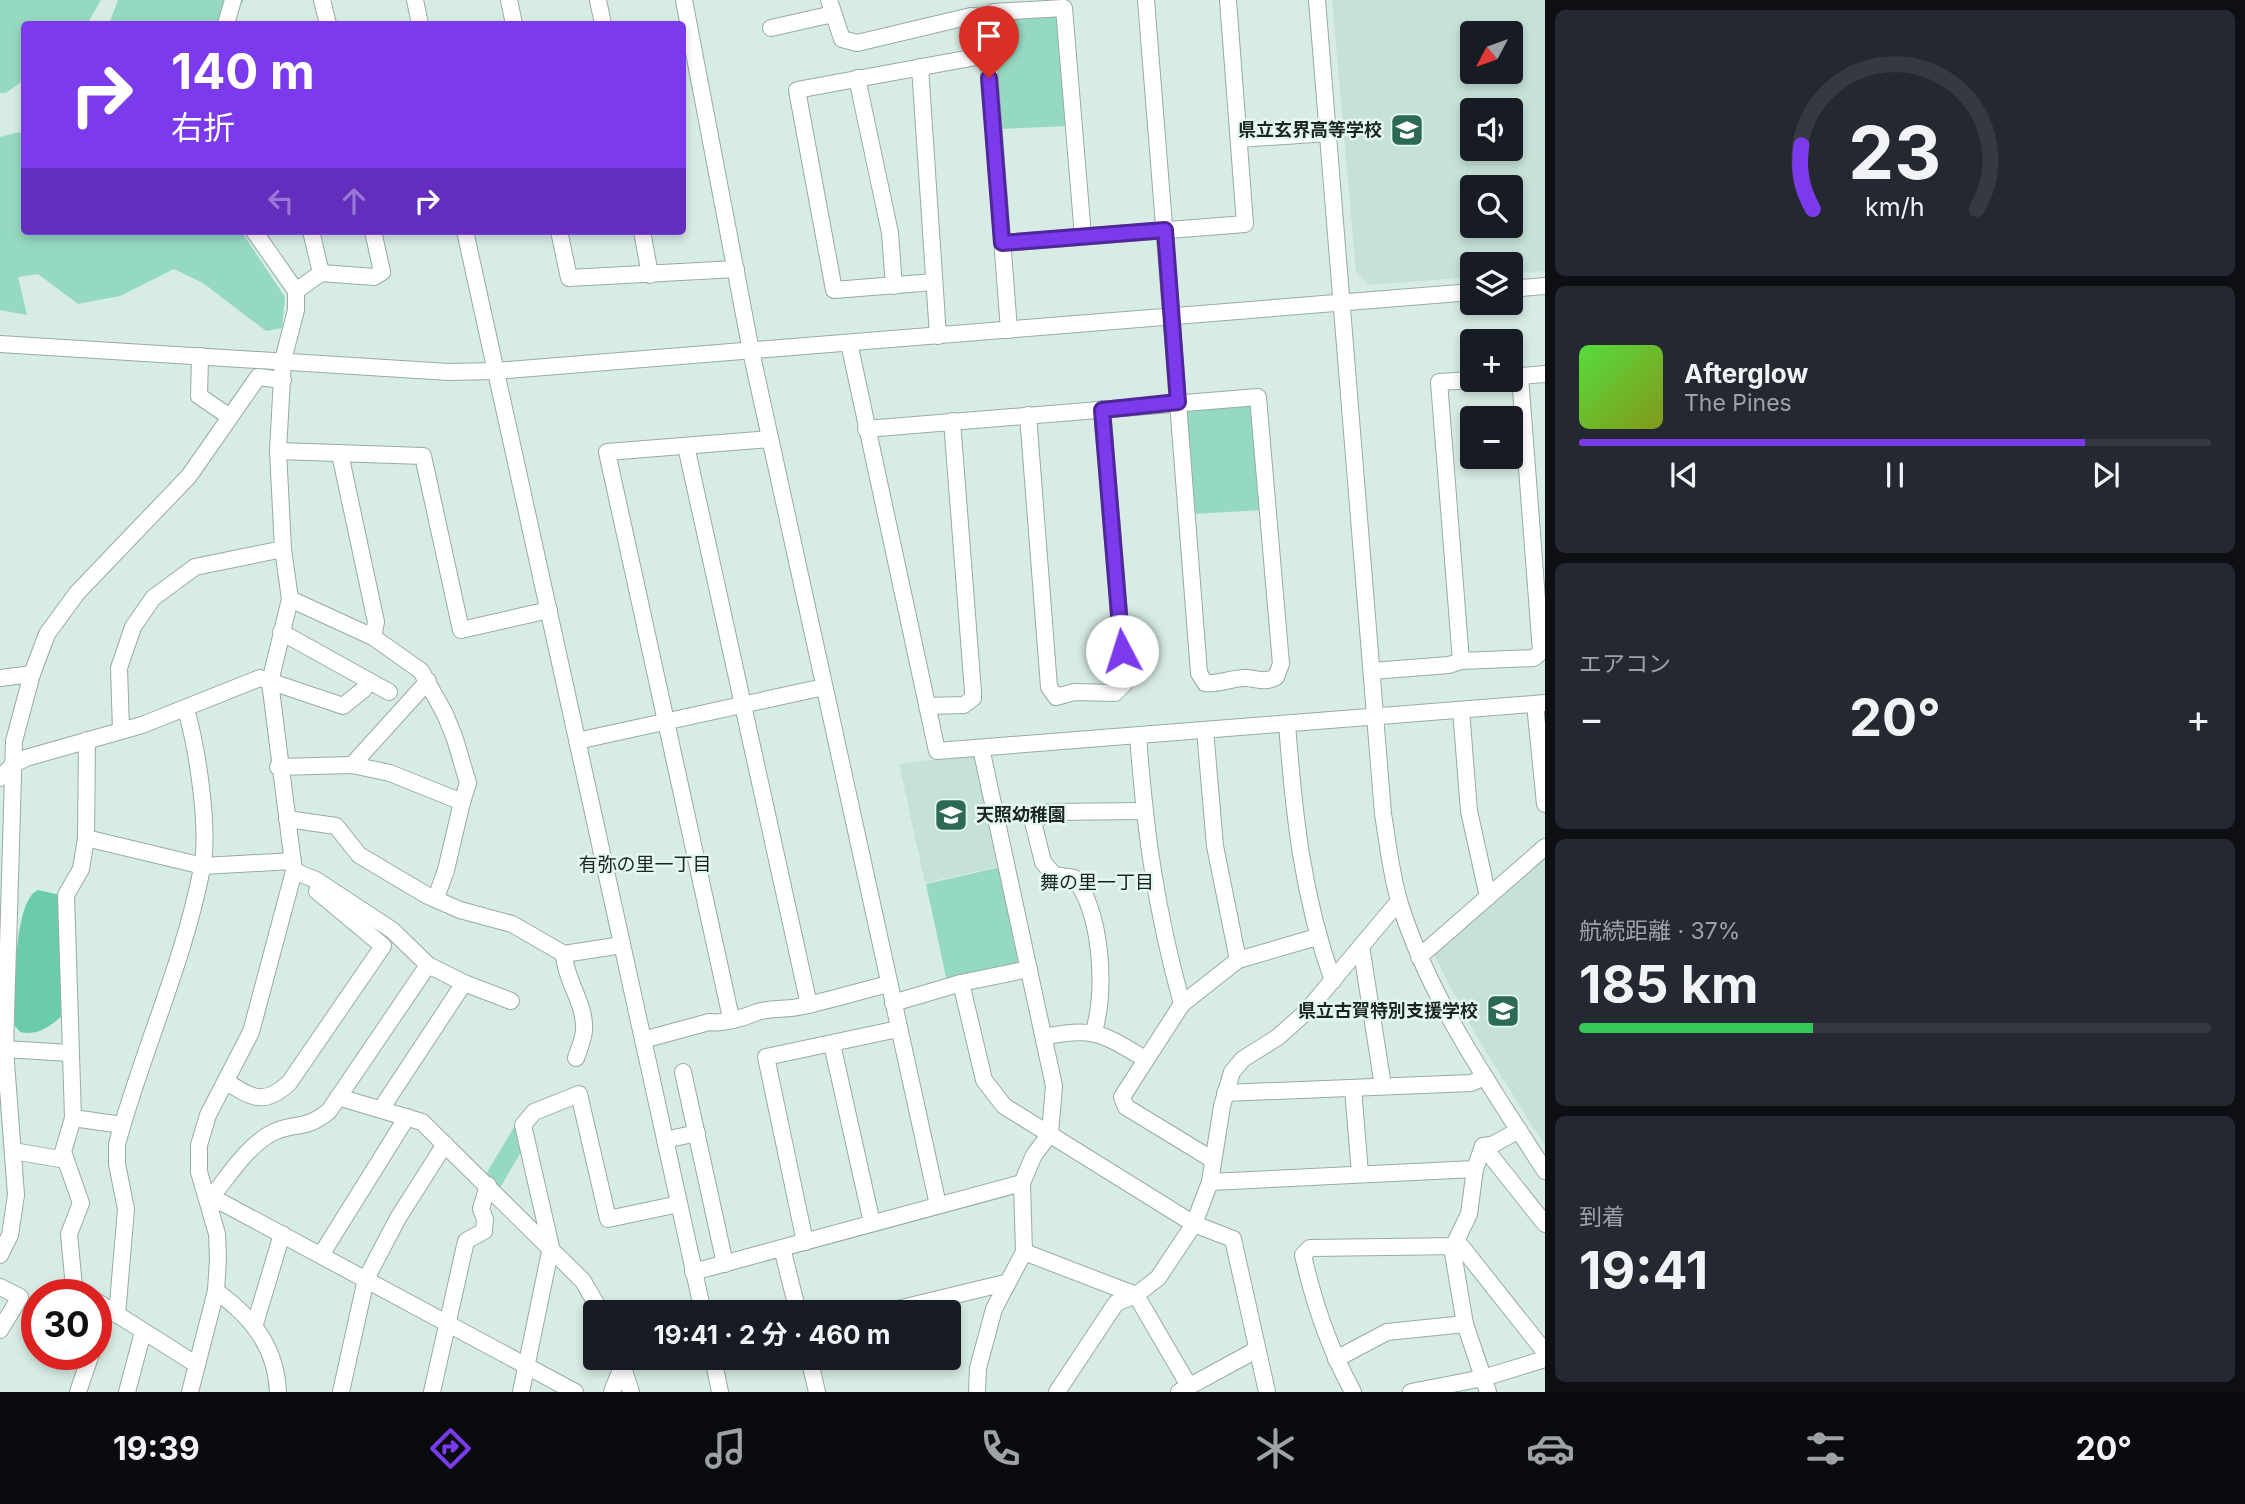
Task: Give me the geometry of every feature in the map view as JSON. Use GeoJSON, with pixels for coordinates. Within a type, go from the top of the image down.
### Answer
{"type":"FeatureCollection","features":[{"type":"Feature","properties":{"kind":"street"},"geometry":{"type":"LineString","coordinates":[[227,21],[233,0]]}},
{"type":"Feature","properties":{"kind":"street"},"geometry":{"type":"LineString","coordinates":[[323,0],[327,21]]}},
{"type":"Feature","properties":{"kind":"street"},"geometry":{"type":"LineString","coordinates":[[415,0],[419,21]]}},
{"type":"Feature","properties":{"kind":"street"},"geometry":{"type":"LineString","coordinates":[[509,0],[513,21]]}},
{"type":"Feature","properties":{"kind":"street"},"geometry":{"type":"LineString","coordinates":[[598,0],[602,21]]}},
{"type":"Feature","properties":{"kind":"street"},"geometry":{"type":"LineString","coordinates":[[684,0],[751,351],[938,1205]]}},
{"type":"Feature","properties":{"kind":"street"},"geometry":{"type":"LineString","coordinates":[[866,429],[1178,402],[1258,397],[1281,664],[1276,677],[1270,680],[1246,678],[1212,684],[1205,683],[1199,673],[1178,402],[1172,317],[1146,0]]}},
{"type":"Feature","properties":{"kind":"street"},"geometry":{"type":"LineString","coordinates":[[1002,243],[1245,224],[1228,0]]}},
{"type":"Feature","properties":{"kind":"street"},"geometry":{"type":"LineString","coordinates":[[1317,0],[1383,814],[1399,901],[1439,1002],[1545,1171]]}},
{"type":"Feature","properties":{"kind":"street"},"geometry":{"type":"LineString","coordinates":[[771,28],[831,7],[842,39],[857,43],[971,16],[985,17],[994,12],[1064,8],[1083,236]]}},
{"type":"Feature","properties":{"kind":"street"},"geometry":{"type":"LineString","coordinates":[[985,17],[1009,330]]}},
{"type":"Feature","properties":{"kind":"street"},"geometry":{"type":"LineString","coordinates":[[934,282],[834,290],[796,90],[987,55]]}},
{"type":"Feature","properties":{"kind":"street"},"geometry":{"type":"LineString","coordinates":[[920,67],[937,336]]}},
{"type":"Feature","properties":{"kind":"street"},"geometry":{"type":"LineString","coordinates":[[857,78],[890,233],[894,286]]}},
{"type":"Feature","properties":{"kind":"street"},"geometry":{"type":"LineString","coordinates":[[686,82],[699,79]]}},
{"type":"Feature","properties":{"kind":"street"},"geometry":{"type":"LineString","coordinates":[[1238,139],[1329,133]]}},
{"type":"Feature","properties":{"kind":"street"},"geometry":{"type":"LineString","coordinates":[[190,1392],[216,1291],[217,1234],[199,1172],[199,1145],[208,1115],[251,1032],[294,866],[278,767],[270,682],[290,598],[283,549],[278,451],[283,360],[296,310],[296,291],[257,235]]}},
{"type":"Feature","properties":{"kind":"street"},"geometry":{"type":"LineString","coordinates":[[313,235],[321,273]]}},
{"type":"Feature","properties":{"kind":"street"},"geometry":{"type":"LineString","coordinates":[[296,291],[321,273],[374,277],[382,272],[374,235]]}},
{"type":"Feature","properties":{"kind":"street"},"geometry":{"type":"LineString","coordinates":[[466,235],[700,1300]]}},
{"type":"Feature","properties":{"kind":"street"},"geometry":{"type":"LineString","coordinates":[[560,235],[569,278],[736,269]]}},
{"type":"Feature","properties":{"kind":"street"},"geometry":{"type":"LineString","coordinates":[[643,235],[650,275]]}},
{"type":"Feature","properties":{"kind":"street"},"geometry":{"type":"LineString","coordinates":[[1523,288],[1545,286]]}},
{"type":"Feature","properties":{"kind":"street"},"geometry":{"type":"LineString","coordinates":[[0,344],[449,372],[495,371],[1460,293]]}},
{"type":"Feature","properties":{"kind":"street"},"geometry":{"type":"LineString","coordinates":[[849,343],[937,751],[1540,704],[1545,804]]}},
{"type":"Feature","properties":{"kind":"street"},"geometry":{"type":"LineString","coordinates":[[200,356],[199,396],[230,417]]}},
{"type":"Feature","properties":{"kind":"street"},"geometry":{"type":"LineString","coordinates":[[1523,375],[1545,374]]}},
{"type":"Feature","properties":{"kind":"street"},"geometry":{"type":"LineString","coordinates":[[0,1255],[10,1235],[8,1212],[13,1152],[5,1049],[4,948],[14,741],[32,674],[47,634],[77,593],[189,476],[258,377],[283,380]]}},
{"type":"Feature","properties":{"kind":"street"},"geometry":{"type":"LineString","coordinates":[[1460,381],[1439,382],[1461,661]]}},
{"type":"Feature","properties":{"kind":"street"},"geometry":{"type":"LineString","coordinates":[[1372,671],[1449,665],[1461,661],[1534,658],[1542,648],[1517,392]]}},
{"type":"Feature","properties":{"kind":"street"},"geometry":{"type":"LineString","coordinates":[[1028,415],[1049,687],[1056,696],[1074,692],[1115,693],[1125,683],[1102,410]]}},
{"type":"Feature","properties":{"kind":"street"},"geometry":{"type":"LineString","coordinates":[[927,706],[964,705],[972,698],[973,692],[952,421]]}},
{"type":"Feature","properties":{"kind":"street"},"geometry":{"type":"LineString","coordinates":[[730,1018],[607,452],[770,439]]}},
{"type":"Feature","properties":{"kind":"street"},"geometry":{"type":"LineString","coordinates":[[686,446],[808,1005]]}},
{"type":"Feature","properties":{"kind":"street"},"geometry":{"type":"LineString","coordinates":[[278,451],[423,456],[461,630],[549,610]]}},
{"type":"Feature","properties":{"kind":"street"},"geometry":{"type":"LineString","coordinates":[[340,454],[376,622],[373,637]]}},
{"type":"Feature","properties":{"kind":"street"},"geometry":{"type":"LineString","coordinates":[[121,730],[119,668],[133,627],[153,598],[195,567],[283,549]]}},
{"type":"Feature","properties":{"kind":"street"},"geometry":{"type":"LineString","coordinates":[[290,598],[373,637],[410,663],[428,681],[456,739],[468,783],[446,870],[436,898]]}},
{"type":"Feature","properties":{"kind":"street"},"geometry":{"type":"LineString","coordinates":[[281,632],[389,692]]}},
{"type":"Feature","properties":{"kind":"street"},"geometry":{"type":"LineString","coordinates":[[0,678],[32,674]]}},
{"type":"Feature","properties":{"kind":"street"},"geometry":{"type":"LineString","coordinates":[[0,778],[14,764],[186,709],[260,678],[343,706],[363,690],[369,681]]}},
{"type":"Feature","properties":{"kind":"street"},"geometry":{"type":"LineString","coordinates":[[352,765],[428,681]]}},
{"type":"Feature","properties":{"kind":"street"},"geometry":{"type":"LineString","coordinates":[[578,741],[824,687]]}},
{"type":"Feature","properties":{"kind":"street"},"geometry":{"type":"LineString","coordinates":[[112,1279],[126,1209],[117,1164],[117,1144],[169,984],[203,866],[197,750],[186,709]]}},
{"type":"Feature","properties":{"kind":"street"},"geometry":{"type":"LineString","coordinates":[[1461,710],[1469,811],[1488,897]]}},
{"type":"Feature","properties":{"kind":"street"},"geometry":{"type":"LineString","coordinates":[[1287,724],[1296,840],[1317,937],[1333,981]]}},
{"type":"Feature","properties":{"kind":"street"},"geometry":{"type":"LineString","coordinates":[[1205,730],[1215,846],[1238,960]]}},
{"type":"Feature","properties":{"kind":"street"},"geometry":{"type":"LineString","coordinates":[[1138,735],[1144,811],[1161,928],[1182,1004]]}},
{"type":"Feature","properties":{"kind":"street"},"geometry":{"type":"LineString","coordinates":[[74,1279],[69,1234],[81,1203],[63,1152],[73,1118],[66,895],[81,869],[86,838],[87,740]]}},
{"type":"Feature","properties":{"kind":"street"},"geometry":{"type":"LineString","coordinates":[[977,1392],[978,1368],[994,1309],[1005,1283],[1024,1252],[1022,1183],[1034,1155],[1050,1134],[1054,1086],[981,748]]}},
{"type":"Feature","properties":{"kind":"street"},"geometry":{"type":"LineString","coordinates":[[278,767],[352,765],[390,773],[462,802]]}},
{"type":"Feature","properties":{"kind":"street"},"geometry":{"type":"LineString","coordinates":[[1094,1031],[1102,1004],[1102,972],[1087,899],[1074,878],[1054,875],[1043,862],[1033,822],[1048,812],[1144,811]]}},
{"type":"Feature","properties":{"kind":"street"},"geometry":{"type":"LineString","coordinates":[[287,819],[336,826],[359,855],[460,911],[513,924],[564,954],[622,945]]}},
{"type":"Feature","properties":{"kind":"street"},"geometry":{"type":"LineString","coordinates":[[86,838],[203,866],[294,866],[392,930],[428,965],[464,984],[511,1001]]}},
{"type":"Feature","properties":{"kind":"street"},"geometry":{"type":"LineString","coordinates":[[1419,957],[1545,848]]}},
{"type":"Feature","properties":{"kind":"street"},"geometry":{"type":"LineString","coordinates":[[227,1082],[251,1097],[277,1094],[289,1083],[383,947],[294,866]]}},
{"type":"Feature","properties":{"kind":"street"},"geometry":{"type":"LineString","coordinates":[[1065,1389],[1116,1303],[1136,1295],[1158,1278],[1194,1224],[1210,1182],[1225,1093],[1232,1072],[1243,1059],[1296,1020],[1333,981],[1399,901]]}},
{"type":"Feature","properties":{"kind":"street"},"geometry":{"type":"LineString","coordinates":[[1213,1160],[1125,1107],[1122,1097],[1182,1004],[1238,960],[1317,937]]}},
{"type":"Feature","properties":{"kind":"street"},"geometry":{"type":"LineString","coordinates":[[1361,946],[1383,1086]]}},
{"type":"Feature","properties":{"kind":"street"},"geometry":{"type":"LineString","coordinates":[[564,954],[584,1030],[576,1058]]}},
{"type":"Feature","properties":{"kind":"street"},"geometry":{"type":"LineString","coordinates":[[208,1201],[247,1153],[264,1138],[274,1132],[314,1124],[338,1097],[428,965]]}},
{"type":"Feature","properties":{"kind":"street"},"geometry":{"type":"LineString","coordinates":[[893,1003],[961,983],[1029,969]]}},
{"type":"Feature","properties":{"kind":"street"},"geometry":{"type":"LineString","coordinates":[[961,983],[985,1080],[1004,1106],[1194,1224],[1233,1239],[1267,1392]]}},
{"type":"Feature","properties":{"kind":"street"},"geometry":{"type":"LineString","coordinates":[[381,1108],[464,984]]}},
{"type":"Feature","properties":{"kind":"street"},"geometry":{"type":"LineString","coordinates":[[643,1040],[709,1022],[718,1024],[730,1018],[747,1018],[755,1013],[808,1005],[889,984]]}},
{"type":"Feature","properties":{"kind":"street"},"geometry":{"type":"LineString","coordinates":[[804,1242],[766,1057],[898,1029]]}},
{"type":"Feature","properties":{"kind":"street"},"geometry":{"type":"LineString","coordinates":[[1044,1037],[1070,1031],[1094,1031],[1145,1059]]}},
{"type":"Feature","properties":{"kind":"street"},"geometry":{"type":"LineString","coordinates":[[832,1044],[872,1223]]}},
{"type":"Feature","properties":{"kind":"street"},"geometry":{"type":"LineString","coordinates":[[5,1049],[70,1053]]}},
{"type":"Feature","properties":{"kind":"street"},"geometry":{"type":"LineString","coordinates":[[683,1072],[725,1264]]}},
{"type":"Feature","properties":{"kind":"street"},"geometry":{"type":"LineString","coordinates":[[1225,1093],[1471,1083],[1485,1077]]}},
{"type":"Feature","properties":{"kind":"street"},"geometry":{"type":"LineString","coordinates":[[1353,1088],[1360,1174]]}},
{"type":"Feature","properties":{"kind":"street"},"geometry":{"type":"LineString","coordinates":[[520,1392],[551,1247],[523,1125],[534,1112],[579,1094],[608,1219],[679,1204]]}},
{"type":"Feature","properties":{"kind":"street"},"geometry":{"type":"LineString","coordinates":[[338,1097],[422,1122],[551,1247],[583,1281],[594,1300]]}},
{"type":"Feature","properties":{"kind":"street"},"geometry":{"type":"LineString","coordinates":[[321,1255],[407,1117]]}},
{"type":"Feature","properties":{"kind":"street"},"geometry":{"type":"LineString","coordinates":[[73,1118],[122,1125]]}},
{"type":"Feature","properties":{"kind":"street"},"geometry":{"type":"LineString","coordinates":[[1483,1146],[1494,1144],[1519,1130]]}},
{"type":"Feature","properties":{"kind":"street"},"geometry":{"type":"LineString","coordinates":[[665,1140],[696,1133]]}},
{"type":"Feature","properties":{"kind":"street"},"geometry":{"type":"LineString","coordinates":[[341,1392],[366,1279],[398,1218],[445,1144]]}},
{"type":"Feature","properties":{"kind":"street"},"geometry":{"type":"LineString","coordinates":[[1483,1146],[1475,1169],[1469,1214],[1454,1245],[1465,1324],[1486,1385]]}},
{"type":"Feature","properties":{"kind":"street"},"geometry":{"type":"LineString","coordinates":[[1483,1146],[1545,1224]]}},
{"type":"Feature","properties":{"kind":"street"},"geometry":{"type":"LineString","coordinates":[[13,1152],[66,1160]]}},
{"type":"Feature","properties":{"kind":"street"},"geometry":{"type":"LineString","coordinates":[[1210,1182],[1475,1169]]}},
{"type":"Feature","properties":{"kind":"street"},"geometry":{"type":"LineString","coordinates":[[694,1272],[1022,1183]]}},
{"type":"Feature","properties":{"kind":"street"},"geometry":{"type":"LineString","coordinates":[[432,1392],[466,1241],[484,1231],[485,1219],[481,1209],[488,1185]]}},
{"type":"Feature","properties":{"kind":"street"},"geometry":{"type":"LineString","coordinates":[[208,1201],[223,1203],[575,1392]]}},
{"type":"Feature","properties":{"kind":"street"},"geometry":{"type":"LineString","coordinates":[[254,1324],[282,1234]]}},
{"type":"Feature","properties":{"kind":"street"},"geometry":{"type":"LineString","coordinates":[[1353,1392],[1336,1359],[1313,1299],[1303,1255],[1310,1248],[1461,1246],[1545,1352]]}},
{"type":"Feature","properties":{"kind":"street"},"geometry":{"type":"LineString","coordinates":[[782,1248],[795,1300]]}},
{"type":"Feature","properties":{"kind":"street"},"geometry":{"type":"LineString","coordinates":[[1024,1252],[1136,1295],[1184,1389],[1256,1350]]}},
{"type":"Feature","properties":{"kind":"street"},"geometry":{"type":"LineString","coordinates":[[935,1300],[1005,1283]]}},
{"type":"Feature","properties":{"kind":"street"},"geometry":{"type":"LineString","coordinates":[[0,1287],[20,1297],[0,1330]]}},
{"type":"Feature","properties":{"kind":"street"},"geometry":{"type":"LineString","coordinates":[[216,1291],[254,1324],[266,1343],[277,1374],[278,1392]]}},
{"type":"Feature","properties":{"kind":"street"},"geometry":{"type":"LineString","coordinates":[[112,1312],[197,1365]]}},
{"type":"Feature","properties":{"kind":"street"},"geometry":{"type":"LineString","coordinates":[[1336,1359],[1387,1332],[1465,1324]]}},
{"type":"Feature","properties":{"kind":"street"},"geometry":{"type":"LineString","coordinates":[[127,1392],[143,1332]]}},
{"type":"Feature","properties":{"kind":"street"},"geometry":{"type":"LineString","coordinates":[[1411,1392],[1486,1385],[1545,1359]]}},
{"type":"Feature","properties":{"kind":"street"},"geometry":{"type":"LineString","coordinates":[[78,1392],[86,1370]]}},
{"type":"Feature","properties":{"kind":"street"},"geometry":{"type":"LineString","coordinates":[[612,1392],[619,1370]]}},
{"type":"Feature","properties":{"kind":"street"},"geometry":{"type":"LineString","coordinates":[[624,1370],[631,1392]]}},
{"type":"Feature","properties":{"kind":"street"},"geometry":{"type":"LineString","coordinates":[[715,1370],[720,1392]]}},
{"type":"Feature","properties":{"kind":"street"},"geometry":{"type":"LineString","coordinates":[[812,1370],[817,1392]]}},
{"type":"Feature","properties":{"kind":"shaded area"},"geometry":{"type":"Polygon","coordinates":[[[0,0],[101,0],[89,21],[21,21],[21,82],[6,93],[0,93],[0,0]]]}},
{"type":"Feature","properties":{"kind":"shaded area"},"geometry":{"type":"Polygon","coordinates":[[[118,0],[244,0],[231,21],[110,21],[118,0]]]}},
{"type":"Feature","properties":{"kind":"shaded area","name":"県立玄界高等学校"},"geometry":{"type":"Polygon","coordinates":[[[1332,0],[1545,0],[1545,271],[1523,273],[1523,252],[1460,252],[1460,278],[1369,285],[1356,272],[1332,0]]]}},
{"type":"Feature","properties":{"kind":"shaded area"},"geometry":{"type":"Polygon","coordinates":[[[1057,14],[1069,126],[999,129],[990,22],[997,16],[1057,14]]]}},
{"type":"Feature","properties":{"kind":"shaded area"},"geometry":{"type":"Polygon","coordinates":[[[21,134],[21,235],[244,235],[285,297],[282,328],[266,331],[203,283],[174,269],[120,296],[78,304],[38,274],[18,277],[27,315],[0,310],[0,137],[21,134]]]}},
{"type":"Feature","properties":{"kind":"shaded area"},"geometry":{"type":"Polygon","coordinates":[[[1251,402],[1263,510],[1192,514],[1184,412],[1189,408],[1251,402]]]}},
{"type":"Feature","properties":{"kind":"shaded area","name":"天照幼稚園"},"geometry":{"type":"Polygon","coordinates":[[[979,754],[1001,866],[925,883],[899,764],[979,754]]]}},
{"type":"Feature","properties":{"kind":"shaded area","name":"県立古賀特別支援学校"},"geometry":{"type":"Polygon","coordinates":[[[1545,855],[1545,1146],[1475,1034],[1433,953],[1545,855]]]}},
{"type":"Feature","properties":{"kind":"shaded area"},"geometry":{"type":"Polygon","coordinates":[[[1001,867],[1022,962],[1018,966],[947,982],[926,884],[1001,867]]]}},
{"type":"Feature","properties":{"kind":"shaded area"},"geometry":{"type":"Polygon","coordinates":[[[38,890],[60,895],[63,1015],[43,1030],[26,1033],[20,1032],[15,1026],[17,952],[24,912],[30,898],[38,890]]]}},
{"type":"Feature","properties":{"kind":"shaded area"},"geometry":{"type":"Polygon","coordinates":[[[516,1124],[522,1150],[500,1188],[486,1174],[516,1124]]]}},
{"type":"Feature","properties":{"kind":"place","name":"県立玄界高等学校"},"geometry":{"type":"Point","coordinates":[1407,130]}},
{"type":"Feature","properties":{"kind":"place","name":"天照幼稚園"},"geometry":{"type":"Point","coordinates":[951,815]}},
{"type":"Feature","properties":{"kind":"place","name":"県立古賀特別支援学校"},"geometry":{"type":"Point","coordinates":[1503,1011]}},
{"type":"Feature","properties":{"kind":"district","name":"有弥の里一丁目"},"geometry":{"type":"Point","coordinates":[645,864]}},
{"type":"Feature","properties":{"kind":"district","name":"舞の里一丁目"},"geometry":{"type":"Point","coordinates":[1097,882]}},
{"type":"Feature","properties":{"kind":"route"},"geometry":{"type":"LineString","coordinates":[[989,78],[1002,243],[1165,230],[1178,402],[1102,410],[1122,651]]}}]}
